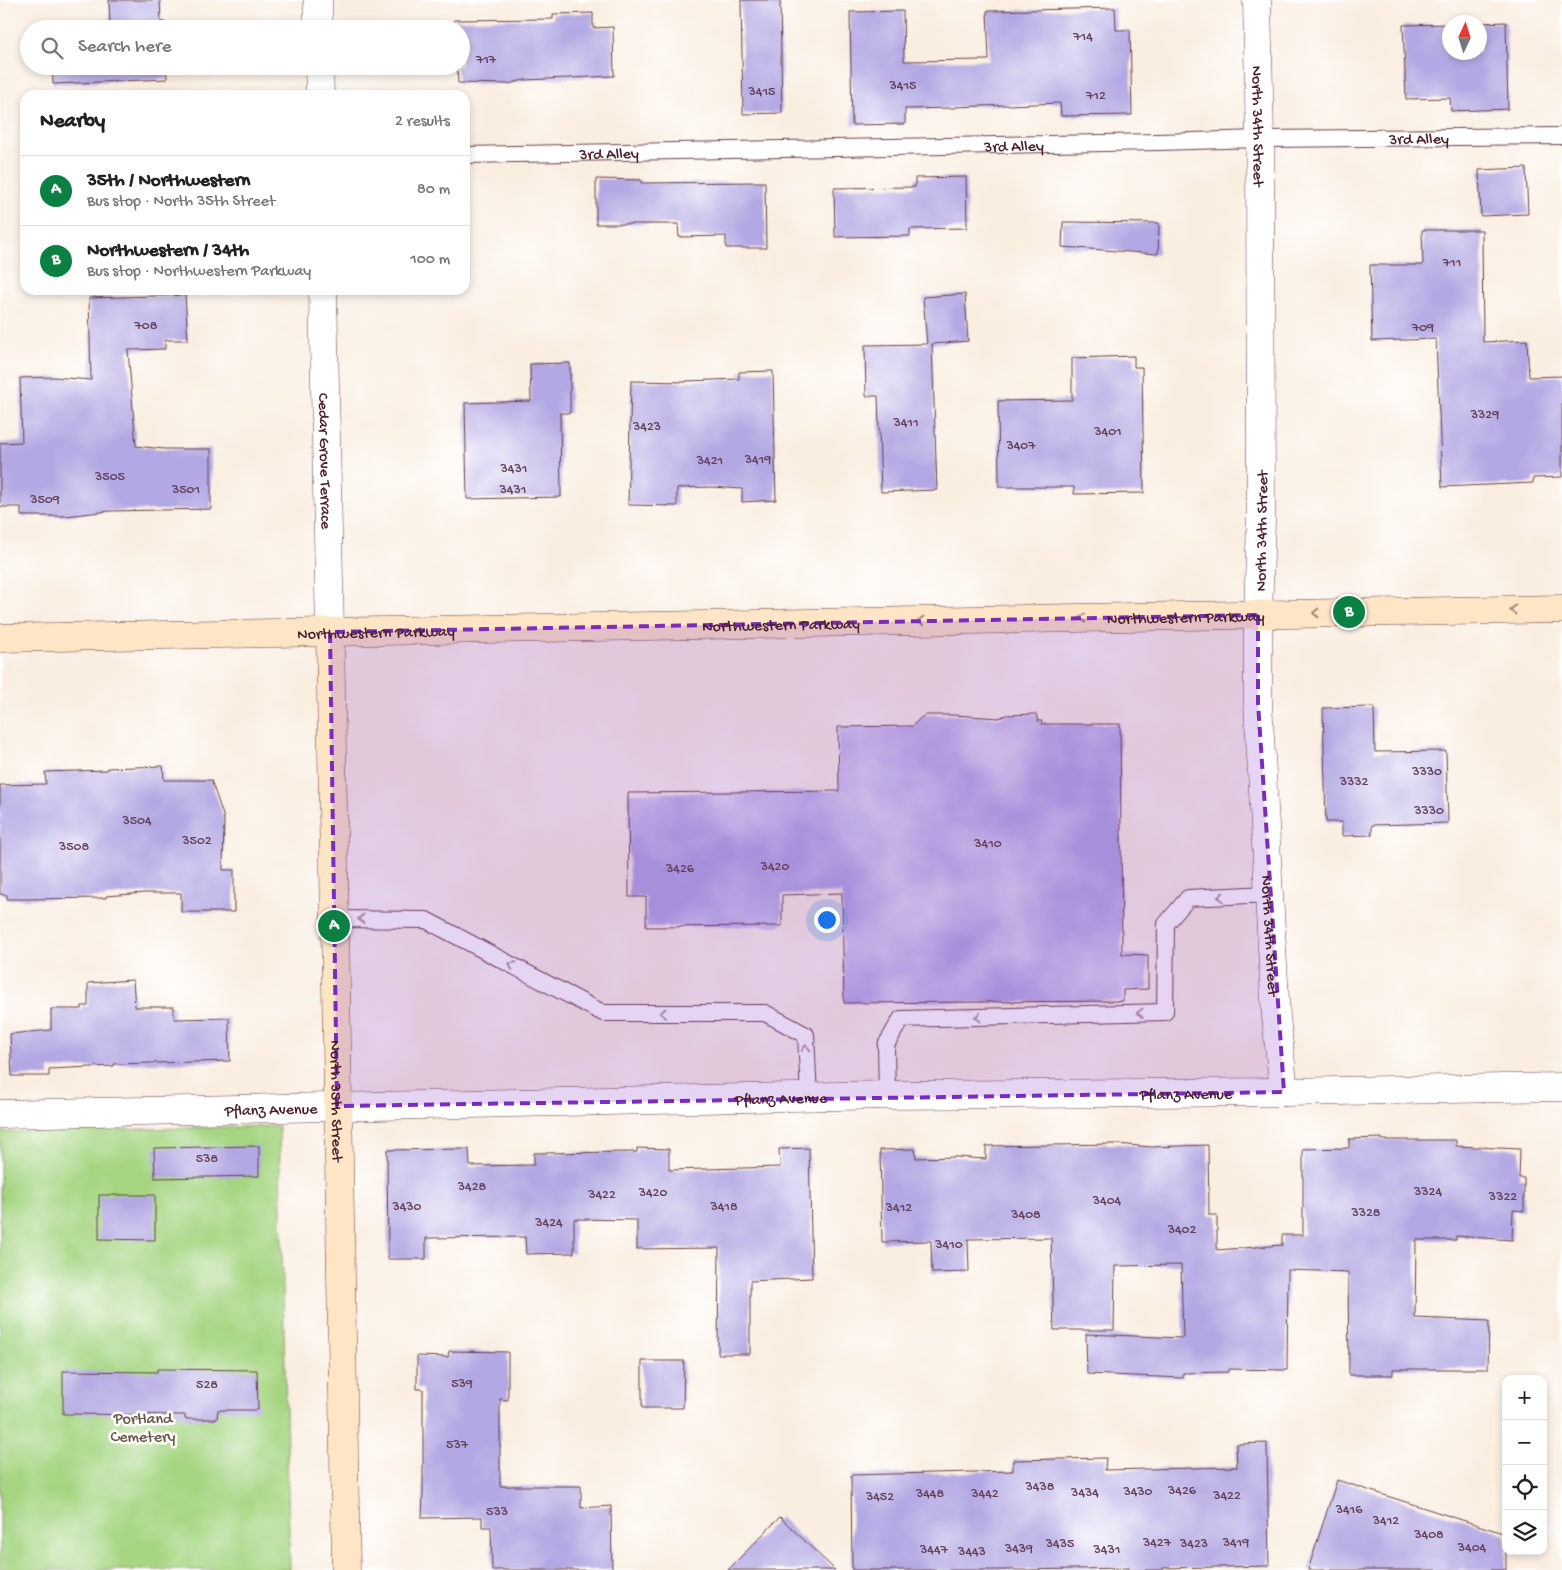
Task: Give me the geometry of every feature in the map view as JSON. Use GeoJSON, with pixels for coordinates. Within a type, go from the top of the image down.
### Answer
{"type":"FeatureCollection","features":[{"type":"Feature","properties":{"kind":"street"},"geometry":{"type":"LineString","coordinates":[[318,0],[318,20]]}},
{"type":"Feature","properties":{"kind":"street","name":"North 34th Street"},"geometry":{"type":"LineString","coordinates":[[1257,0],[1260,139],[1261,520],[1258,703],[1276,1018],[1284,1092]]}},
{"type":"Feature","properties":{"kind":"street"},"geometry":{"type":"LineString","coordinates":[[319,75],[320,90]]}},
{"type":"Feature","properties":{"kind":"street","name":"Cedar Grove Terrace"},"geometry":{"type":"LineString","coordinates":[[323,295],[330,632]]}},
{"type":"Feature","properties":{"kind":"street","name":"Northwestern Parkway"},"geometry":{"type":"LineString","coordinates":[[0,638],[1562,609]]}},
{"type":"Feature","properties":{"kind":"street","name":"North 35th Street"},"geometry":{"type":"LineString","coordinates":[[330,632],[346,1570]]}},
{"type":"Feature","properties":{"kind":"street","name":"Pflanz Avenue"},"geometry":{"type":"LineString","coordinates":[[0,1114],[888,1095],[1284,1092],[1562,1087]]}},
{"type":"Feature","properties":{"kind":"lane","name":"3rd Alley"},"geometry":{"type":"LineString","coordinates":[[470,155],[1260,139],[1562,136]]}},
{"type":"Feature","properties":{"kind":"lane"},"geometry":{"type":"LineString","coordinates":[[888,1095],[886,1045],[901,1019],[1165,1012],[1166,924],[1188,898],[1270,894]]}},
{"type":"Feature","properties":{"kind":"lane"},"geometry":{"type":"LineString","coordinates":[[334,919],[426,920],[603,1013],[765,1013],[806,1034],[809,1097]]}},
{"type":"Feature","properties":{"kind":"highlighted area"},"geometry":{"type":"Polygon","coordinates":[[[1258,615],[1258,703],[1284,1092],[337,1106],[330,632],[1258,615]]]}},
{"type":"Feature","properties":{"kind":"green space","name":"Portland Cemetery"},"geometry":{"type":"Polygon","coordinates":[[[279,1126],[290,1570],[0,1570],[0,1132],[279,1126]]]}},
{"type":"Feature","properties":{"kind":"building"},"geometry":{"type":"Polygon","coordinates":[[[109,0],[160,0],[161,20],[110,20],[109,0]]]}},
{"type":"Feature","properties":{"kind":"building"},"geometry":{"type":"Polygon","coordinates":[[[741,0],[780,0],[782,113],[743,114],[741,0]]]}},
{"type":"Feature","properties":{"kind":"building"},"geometry":{"type":"Polygon","coordinates":[[[1115,8],[1116,30],[1130,30],[1132,115],[1061,116],[1060,103],[905,109],[905,124],[852,125],[850,12],[903,11],[904,61],[989,60],[987,11],[1115,8]]]}},
{"type":"Feature","properties":{"kind":"building"},"geometry":{"type":"Polygon","coordinates":[[[593,13],[593,28],[613,27],[614,76],[524,80],[508,84],[458,83],[458,75],[470,75],[470,20],[454,20],[553,19],[553,14],[593,13]]]}},
{"type":"Feature","properties":{"kind":"building"},"geometry":{"type":"Polygon","coordinates":[[[1506,22],[1508,109],[1451,111],[1450,98],[1406,99],[1403,25],[1442,24],[1442,60],[1487,60],[1487,23],[1506,22]]]}},
{"type":"Feature","properties":{"kind":"building"},"geometry":{"type":"Polygon","coordinates":[[[52,75],[167,75],[167,79],[53,84],[52,75]]]}},
{"type":"Feature","properties":{"kind":"building"},"geometry":{"type":"Polygon","coordinates":[[[1526,168],[1528,214],[1481,216],[1479,170],[1526,168]]]}},
{"type":"Feature","properties":{"kind":"building"},"geometry":{"type":"Polygon","coordinates":[[[966,177],[967,228],[910,229],[910,236],[835,237],[834,188],[915,187],[915,178],[966,177]]]}},
{"type":"Feature","properties":{"kind":"building"},"geometry":{"type":"Polygon","coordinates":[[[596,179],[641,180],[641,183],[765,182],[766,248],[726,248],[726,236],[679,237],[678,224],[596,224],[596,179]]]}},
{"type":"Feature","properties":{"kind":"building"},"geometry":{"type":"Polygon","coordinates":[[[1063,222],[1159,223],[1158,254],[1062,247],[1063,222]]]}},
{"type":"Feature","properties":{"kind":"building"},"geometry":{"type":"Polygon","coordinates":[[[1422,230],[1482,230],[1483,342],[1527,340],[1529,377],[1562,376],[1562,477],[1533,478],[1533,483],[1442,487],[1436,339],[1372,341],[1370,265],[1423,265],[1422,230]]]}},
{"type":"Feature","properties":{"kind":"building"},"geometry":{"type":"Polygon","coordinates":[[[965,294],[968,341],[932,344],[937,490],[881,492],[878,396],[866,396],[865,345],[927,344],[923,297],[965,294]]]}},
{"type":"Feature","properties":{"kind":"building"},"geometry":{"type":"Polygon","coordinates":[[[185,295],[188,340],[165,340],[165,349],[128,350],[136,446],[164,449],[211,449],[211,509],[110,511],[65,516],[21,516],[21,507],[0,507],[0,443],[22,442],[20,378],[54,377],[91,380],[89,298],[185,295]]]}},
{"type":"Feature","properties":{"kind":"building"},"geometry":{"type":"Polygon","coordinates":[[[1134,356],[1134,367],[1142,367],[1144,493],[1074,494],[1074,487],[999,487],[998,401],[1072,400],[1072,358],[1134,356]]]}},
{"type":"Feature","properties":{"kind":"building"},"geometry":{"type":"Polygon","coordinates":[[[570,363],[570,413],[560,413],[561,497],[467,499],[465,403],[531,401],[530,364],[570,363]]]}},
{"type":"Feature","properties":{"kind":"building"},"geometry":{"type":"Polygon","coordinates":[[[773,371],[776,500],[742,502],[742,489],[712,487],[677,488],[677,506],[628,505],[631,381],[686,382],[739,379],[739,372],[773,371]]]}},
{"type":"Feature","properties":{"kind":"building"},"geometry":{"type":"Polygon","coordinates":[[[1374,707],[1375,752],[1446,751],[1448,823],[1372,825],[1372,835],[1342,836],[1342,822],[1326,822],[1323,708],[1374,707]]]}},
{"type":"Feature","properties":{"kind":"building"},"geometry":{"type":"Polygon","coordinates":[[[1036,714],[1038,721],[1042,721],[1041,724],[1120,724],[1122,954],[1148,955],[1148,989],[1123,990],[1123,1001],[844,1003],[842,893],[782,895],[782,926],[646,927],[646,897],[629,897],[628,793],[839,791],[838,727],[913,726],[920,718],[926,715],[999,718],[1006,715],[1036,714]]]}},
{"type":"Feature","properties":{"kind":"building"},"geometry":{"type":"Polygon","coordinates":[[[163,766],[164,780],[211,780],[224,818],[223,870],[234,870],[234,912],[181,912],[181,893],[145,893],[106,896],[106,898],[27,899],[7,899],[7,895],[0,894],[0,785],[46,784],[45,772],[163,766]]]}},
{"type":"Feature","properties":{"kind":"building"},"geometry":{"type":"Polygon","coordinates":[[[133,980],[135,1007],[174,1007],[174,1019],[229,1018],[230,1061],[114,1064],[114,1066],[49,1069],[49,1076],[12,1076],[10,1034],[51,1030],[51,1009],[82,1009],[82,1006],[88,1006],[88,983],[133,980]]]}},
{"type":"Feature","properties":{"kind":"building"},"geometry":{"type":"Polygon","coordinates":[[[1382,1138],[1382,1140],[1456,1140],[1456,1146],[1520,1149],[1519,1178],[1524,1178],[1524,1211],[1513,1210],[1512,1240],[1456,1236],[1456,1240],[1416,1240],[1415,1318],[1489,1321],[1488,1369],[1393,1369],[1393,1375],[1349,1375],[1348,1272],[1288,1270],[1287,1370],[1228,1369],[1228,1372],[1183,1373],[1183,1378],[1087,1374],[1086,1334],[1183,1338],[1181,1265],[1115,1266],[1114,1330],[1054,1330],[1051,1238],[968,1239],[969,1272],[932,1273],[931,1241],[882,1242],[880,1150],[915,1149],[916,1158],[956,1157],[986,1159],[986,1146],[1116,1144],[1152,1147],[1208,1145],[1209,1215],[1217,1215],[1217,1250],[1282,1245],[1282,1235],[1303,1235],[1303,1149],[1349,1148],[1349,1139],[1382,1138]]]}},
{"type":"Feature","properties":{"kind":"building"},"geometry":{"type":"Polygon","coordinates":[[[259,1146],[259,1176],[155,1178],[154,1148],[259,1146]]]}},
{"type":"Feature","properties":{"kind":"building"},"geometry":{"type":"Polygon","coordinates":[[[637,1148],[669,1149],[669,1170],[780,1167],[779,1149],[809,1148],[812,1278],[750,1281],[750,1354],[718,1354],[719,1248],[637,1249],[637,1220],[574,1219],[574,1253],[526,1254],[525,1237],[426,1238],[426,1259],[388,1259],[387,1150],[469,1149],[470,1166],[534,1165],[534,1153],[637,1152],[637,1148]]]}},
{"type":"Feature","properties":{"kind":"building"},"geometry":{"type":"Polygon","coordinates":[[[99,1195],[155,1195],[155,1240],[99,1239],[99,1195]]]}},
{"type":"Feature","properties":{"kind":"building"},"geometry":{"type":"Polygon","coordinates":[[[449,1351],[508,1352],[508,1400],[500,1399],[500,1486],[581,1486],[581,1508],[611,1506],[612,1570],[492,1570],[491,1527],[482,1527],[482,1517],[422,1518],[423,1389],[417,1389],[417,1356],[448,1357],[449,1351]]]}},
{"type":"Feature","properties":{"kind":"building"},"geometry":{"type":"Polygon","coordinates":[[[642,1361],[684,1361],[683,1408],[642,1408],[642,1361]]]}},
{"type":"Feature","properties":{"kind":"building"},"geometry":{"type":"Polygon","coordinates":[[[157,1369],[257,1370],[258,1410],[218,1410],[217,1419],[185,1419],[185,1415],[63,1414],[63,1371],[157,1372],[157,1369]]]}},
{"type":"Feature","properties":{"kind":"building"},"geometry":{"type":"Polygon","coordinates":[[[1267,1443],[1269,1566],[1163,1568],[1163,1570],[1128,1570],[1128,1568],[852,1570],[851,1475],[1013,1471],[1013,1460],[1106,1458],[1105,1470],[1237,1467],[1236,1444],[1267,1443]]]}},
{"type":"Feature","properties":{"kind":"building"},"geometry":{"type":"Polygon","coordinates":[[[1337,1480],[1502,1533],[1502,1555],[1506,1555],[1506,1570],[1308,1570],[1337,1480]]]}},
{"type":"Feature","properties":{"kind":"building"},"geometry":{"type":"Polygon","coordinates":[[[780,1517],[835,1570],[728,1570],[780,1517]]]}},
{"type":"Feature","properties":{"kind":"place","name":"Northwestern / 34th"},"geometry":{"type":"Point","coordinates":[1349,612]}},
{"type":"Feature","properties":{"kind":"place","name":"35th / Northwestern"},"geometry":{"type":"Point","coordinates":[334,926]}}]}
